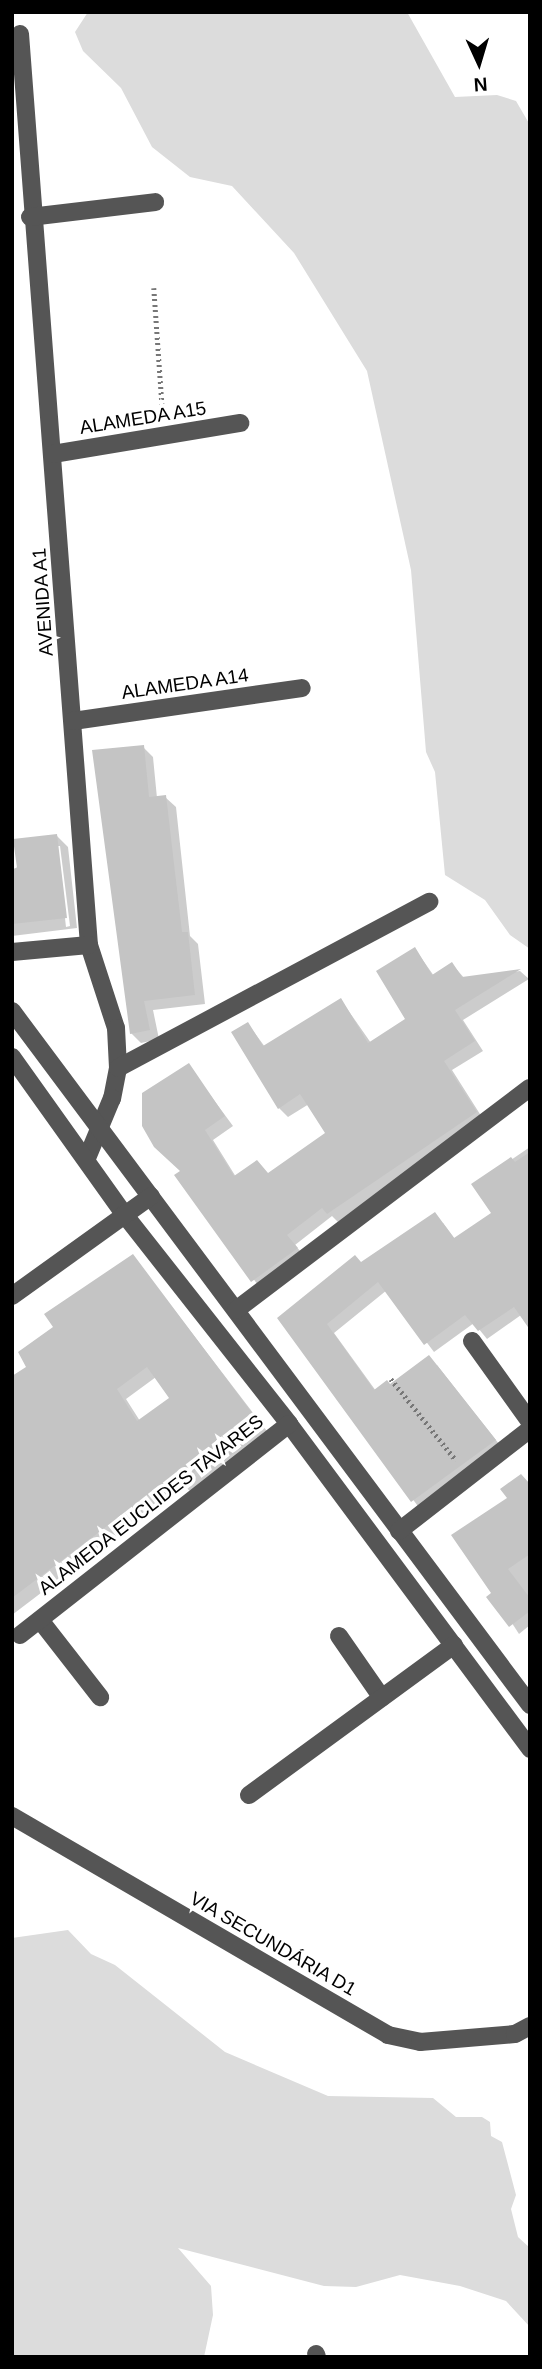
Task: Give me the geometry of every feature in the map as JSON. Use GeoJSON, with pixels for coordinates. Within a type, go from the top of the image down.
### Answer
{"type":"FeatureCollection","features":[{"type":"Feature","properties":{"kind":"street","name":"AVENIDA A1"},"geometry":{"type":"LineString","coordinates":[[20,34],[30,217],[53,454],[89,944],[116,1028],[118,1068],[101,1127],[87,1158]]}},
{"type":"Feature","properties":{"kind":"street"},"geometry":{"type":"LineString","coordinates":[[30,217],[155,202]]}},
{"type":"Feature","properties":{"kind":"street","name":"ALAMEDA A15"},"geometry":{"type":"LineString","coordinates":[[53,454],[164,438],[240,423]]}},
{"type":"Feature","properties":{"kind":"street","name":"ALAMEDA A14"},"geometry":{"type":"LineString","coordinates":[[73,721],[302,688]]}},
{"type":"Feature","properties":{"kind":"street"},"geometry":{"type":"LineString","coordinates":[[118,1068],[429,901]]}},
{"type":"Feature","properties":{"kind":"street"},"geometry":{"type":"LineString","coordinates":[[12,952],[89,944]]}},
{"type":"Feature","properties":{"kind":"street"},"geometry":{"type":"LineString","coordinates":[[12,1011],[530,1705]]}},
{"type":"Feature","properties":{"kind":"street"},"geometry":{"type":"LineString","coordinates":[[12,1057],[87,1158],[124,1214],[289,1424],[530,1749]]}},
{"type":"Feature","properties":{"kind":"street"},"geometry":{"type":"LineString","coordinates":[[236,1310],[530,1088]]}},
{"type":"Feature","properties":{"kind":"street"},"geometry":{"type":"LineString","coordinates":[[12,1296],[151,1196]]}},
{"type":"Feature","properties":{"kind":"street"},"geometry":{"type":"LineString","coordinates":[[472,1341],[530,1422]]}},
{"type":"Feature","properties":{"kind":"street","name":"ALAMEDA EUCLIDES TAVARES"},"geometry":{"type":"LineString","coordinates":[[20,1635],[289,1424]]}},
{"type":"Feature","properties":{"kind":"street"},"geometry":{"type":"LineString","coordinates":[[399,1531],[530,1429]]}},
{"type":"Feature","properties":{"kind":"street","name":"ALAMEDA EUCLIDES TAVARES"},"geometry":{"type":"LineString","coordinates":[[40,1620],[100,1697]]}},
{"type":"Feature","properties":{"kind":"street"},"geometry":{"type":"LineString","coordinates":[[340,1636],[382,1698]]}},
{"type":"Feature","properties":{"kind":"street"},"geometry":{"type":"LineString","coordinates":[[249,1795],[454,1645]]}},
{"type":"Feature","properties":{"kind":"street","name":"VIA SECUNDÁRIA D1"},"geometry":{"type":"LineString","coordinates":[[12,1816],[388,2035],[420,2042],[515,2034],[530,2026]]}},
{"type":"Feature","properties":{"kind":"path"},"geometry":{"type":"LineString","coordinates":[[154,288],[164,438]]}},
{"type":"Feature","properties":{"kind":"path"},"geometry":{"type":"LineString","coordinates":[[391,1379],[470,1477]]}},
{"type":"Feature","properties":{"kind":"shaded area"},"geometry":{"type":"Polygon","coordinates":[[[88,12],[407,12],[455,97],[497,95],[516,101],[530,125],[530,949],[510,935],[485,900],[445,875],[435,772],[426,752],[411,570],[367,371],[294,253],[232,186],[190,177],[152,147],[121,88],[83,51],[75,32],[88,12]]]}},
{"type":"Feature","properties":{"kind":"shaded area"},"geometry":{"type":"Polygon","coordinates":[[[68,1930],[91,1954],[115,1965],[225,2052],[328,2096],[433,2098],[456,2117],[482,2117],[490,2122],[491,2136],[502,2142],[516,2195],[511,2209],[518,2237],[530,2248],[530,2327],[506,2301],[460,2286],[400,2275],[356,2287],[324,2286],[178,2248],[211,2286],[213,2315],[204,2357],[12,2357],[12,1938],[68,1930]]]}},
{"type":"Feature","properties":{"kind":"building"},"geometry":{"type":"Polygon","coordinates":[[[144,745],[149,797],[166,795],[182,932],[188,932],[195,995],[144,1001],[150,1030],[130,1034],[92,750],[144,745]]]}},
{"type":"Feature","properties":{"kind":"building"},"geometry":{"type":"Polygon","coordinates":[[[57,834],[67,918],[12,924],[12,869],[17,868],[13,839],[57,834]]]}},
{"type":"Feature","properties":{"kind":"building"},"geometry":{"type":"Polygon","coordinates":[[[415,947],[432,975],[452,962],[462,977],[521,969],[455,1010],[475,1041],[444,1061],[477,1112],[327,1214],[322,1208],[287,1235],[298,1248],[251,1282],[174,1175],[180,1171],[154,1147],[142,1126],[142,1093],[189,1063],[225,1116],[205,1130],[234,1176],[257,1160],[268,1173],[325,1133],[300,1094],[278,1109],[231,1032],[248,1022],[263,1046],[341,998],[368,1043],[405,1019],[376,971],[415,947]]]}},
{"type":"Feature","properties":{"kind":"building"},"geometry":{"type":"Polygon","coordinates":[[[530,1152],[530,1330],[514,1307],[478,1331],[465,1315],[424,1345],[378,1282],[327,1324],[374,1390],[387,1380],[390,1384],[429,1355],[496,1440],[411,1502],[277,1318],[355,1255],[361,1262],[435,1212],[454,1238],[491,1213],[471,1184],[511,1157],[515,1162],[530,1152]]]}},
{"type":"Feature","properties":{"kind":"building"},"geometry":{"type":"Polygon","coordinates":[[[133,1254],[264,1429],[217,1466],[212,1459],[179,1483],[173,1476],[12,1598],[12,1376],[26,1367],[18,1352],[53,1327],[44,1314],[133,1254]],[[147,1367],[117,1389],[137,1421],[169,1398],[147,1367]]]}},
{"type":"Feature","properties":{"kind":"building"},"geometry":{"type":"Polygon","coordinates":[[[521,1474],[530,1484],[530,1554],[508,1569],[530,1598],[530,1611],[509,1627],[486,1597],[491,1593],[451,1535],[507,1498],[500,1489],[521,1474]]]}}]}
